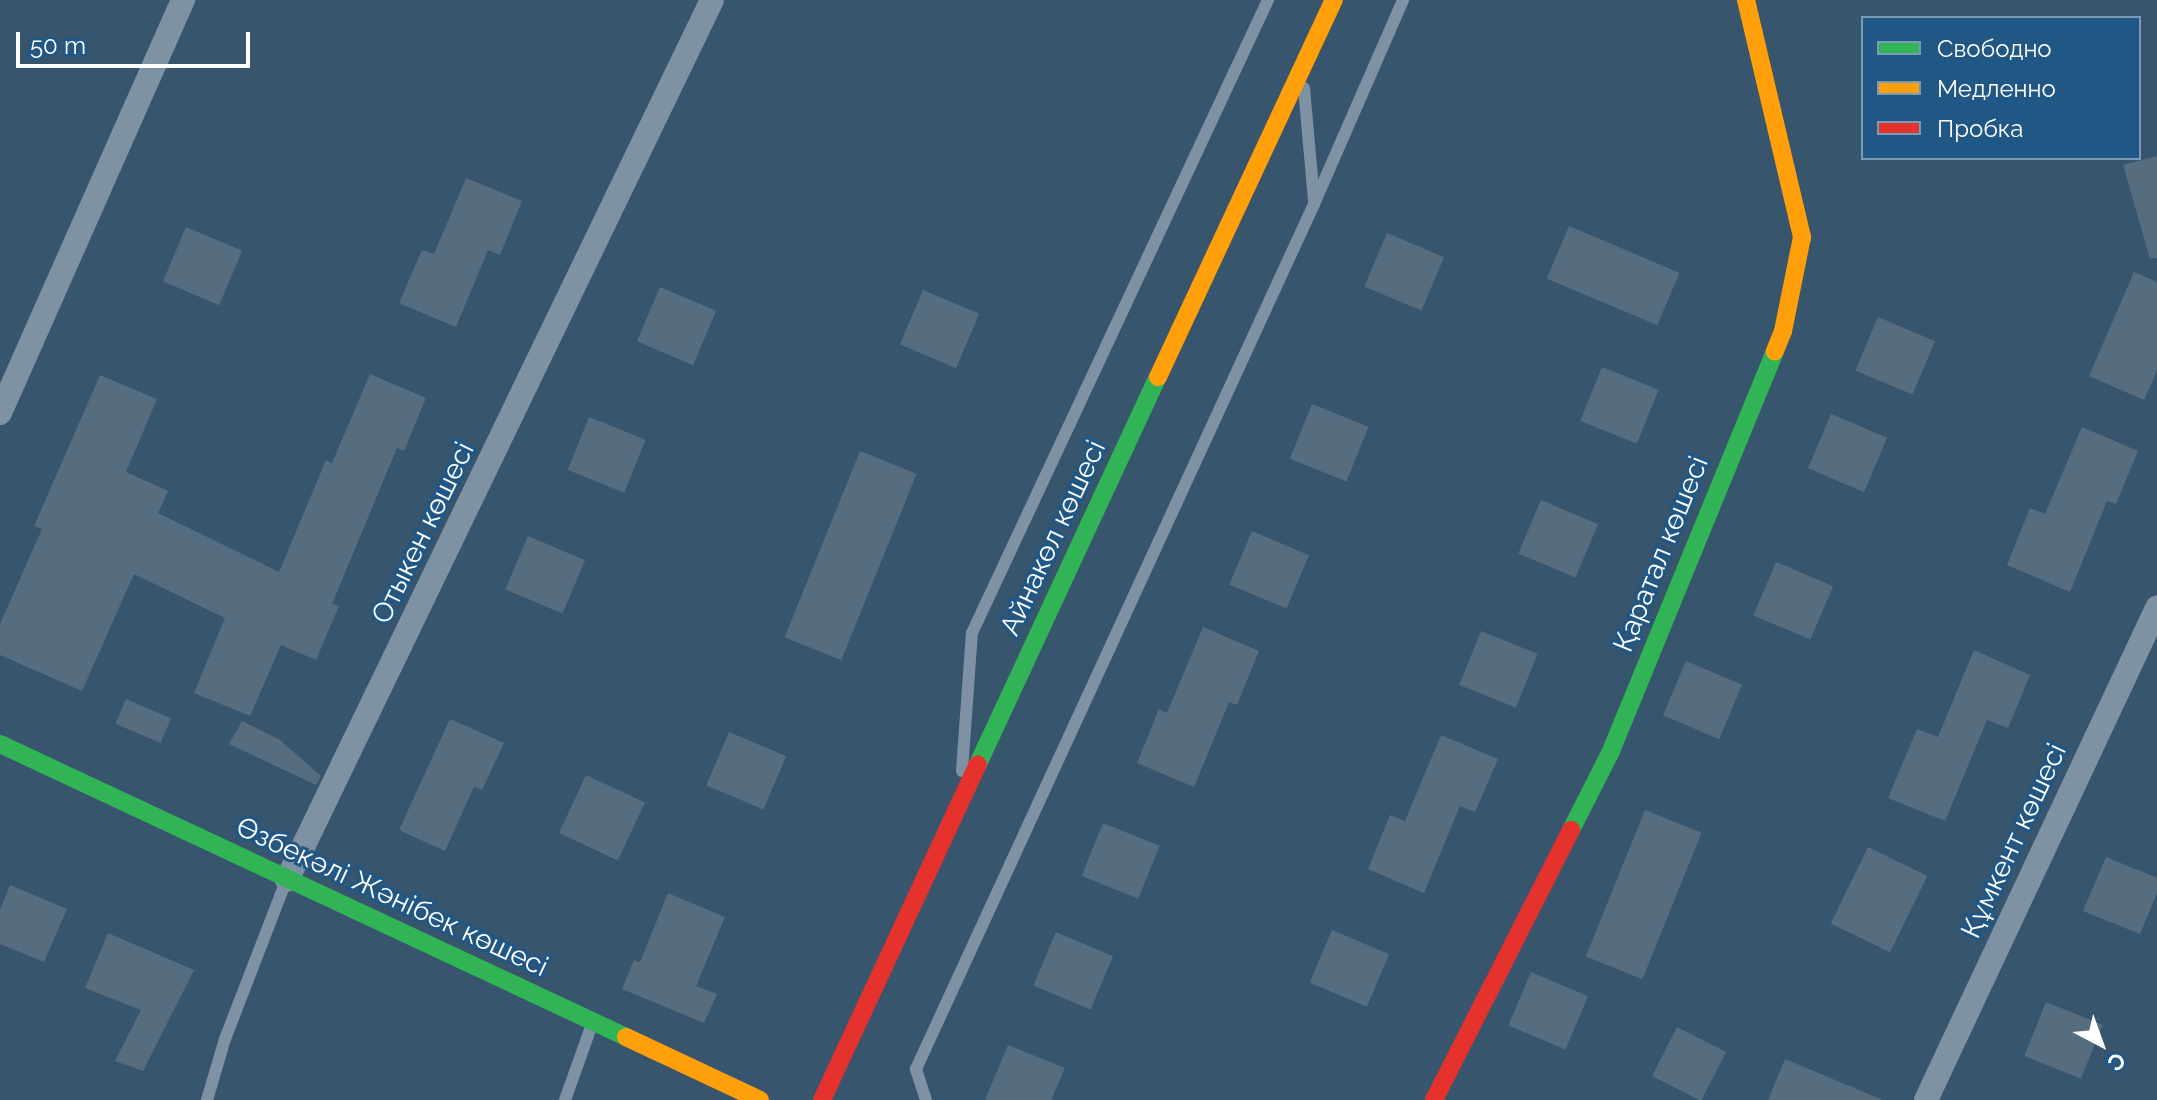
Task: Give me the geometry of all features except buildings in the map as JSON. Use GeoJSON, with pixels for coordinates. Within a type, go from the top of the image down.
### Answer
{"type":"FeatureCollection","features":[{"type":"Feature","properties":{"kind":"street"},"geometry":{"type":"LineString","coordinates":[[0,413],[183,0]]}},
{"type":"Feature","properties":{"kind":"street","name":"Отыкен көшесі"},"geometry":{"type":"LineString","coordinates":[[287,880],[712,0]]}},
{"type":"Feature","properties":{"kind":"street","name":"Айнакөл көшесі"},"geometry":{"type":"LineString","coordinates":[[822,1100],[1334,0]]}},
{"type":"Feature","properties":{"kind":"street","name":"Қаратал көшесі"},"geometry":{"type":"LineString","coordinates":[[1434,1100],[1611,751],[1783,331],[1802,237],[1746,0]]}},
{"type":"Feature","properties":{"kind":"street","name":"Құмкент көшесі"},"geometry":{"type":"LineString","coordinates":[[1926,1100],[2157,608]]}},
{"type":"Feature","properties":{"kind":"street","name":"Өзбекәлі Жәнібек көшесі"},"geometry":{"type":"LineString","coordinates":[[0,744],[760,1100]]}},
{"type":"Feature","properties":{"kind":"lane"},"geometry":{"type":"LineString","coordinates":[[959,807],[972,633],[1268,0]]}},
{"type":"Feature","properties":{"kind":"lane"},"geometry":{"type":"LineString","coordinates":[[926,1100],[916,1069],[1314,204],[1403,0]]}},
{"type":"Feature","properties":{"kind":"lane"},"geometry":{"type":"LineString","coordinates":[[1302,67],[1314,204]]}},
{"type":"Feature","properties":{"kind":"lane","name":"Отыкен көшесі"},"geometry":{"type":"LineString","coordinates":[[207,1100],[225,1039],[287,880]]}},
{"type":"Feature","properties":{"kind":"lane"},"geometry":{"type":"LineString","coordinates":[[565,1100],[593,1021]]}},
{"type":"Feature","properties":{"kind":"traffic: fast"},"geometry":{"type":"LineString","coordinates":[[1571,830],[1611,751],[1775,351]]}},
{"type":"Feature","properties":{"kind":"traffic: fast"},"geometry":{"type":"LineString","coordinates":[[978,764],[1158,377]]}},
{"type":"Feature","properties":{"kind":"traffic: fast"},"geometry":{"type":"LineString","coordinates":[[0,744],[626,1037]]}},
{"type":"Feature","properties":{"kind":"traffic: slow"},"geometry":{"type":"LineString","coordinates":[[1158,377],[1334,0]]}},
{"type":"Feature","properties":{"kind":"traffic: slow"},"geometry":{"type":"LineString","coordinates":[[1746,0],[1802,237],[1783,331],[1775,351]]}},
{"type":"Feature","properties":{"kind":"traffic: slow"},"geometry":{"type":"LineString","coordinates":[[626,1037],[760,1100]]}},
{"type":"Feature","properties":{"kind":"traffic: jam"},"geometry":{"type":"LineString","coordinates":[[822,1100],[978,764]]}},
{"type":"Feature","properties":{"kind":"traffic: jam"},"geometry":{"type":"LineString","coordinates":[[1434,1100],[1571,830]]}}]}
